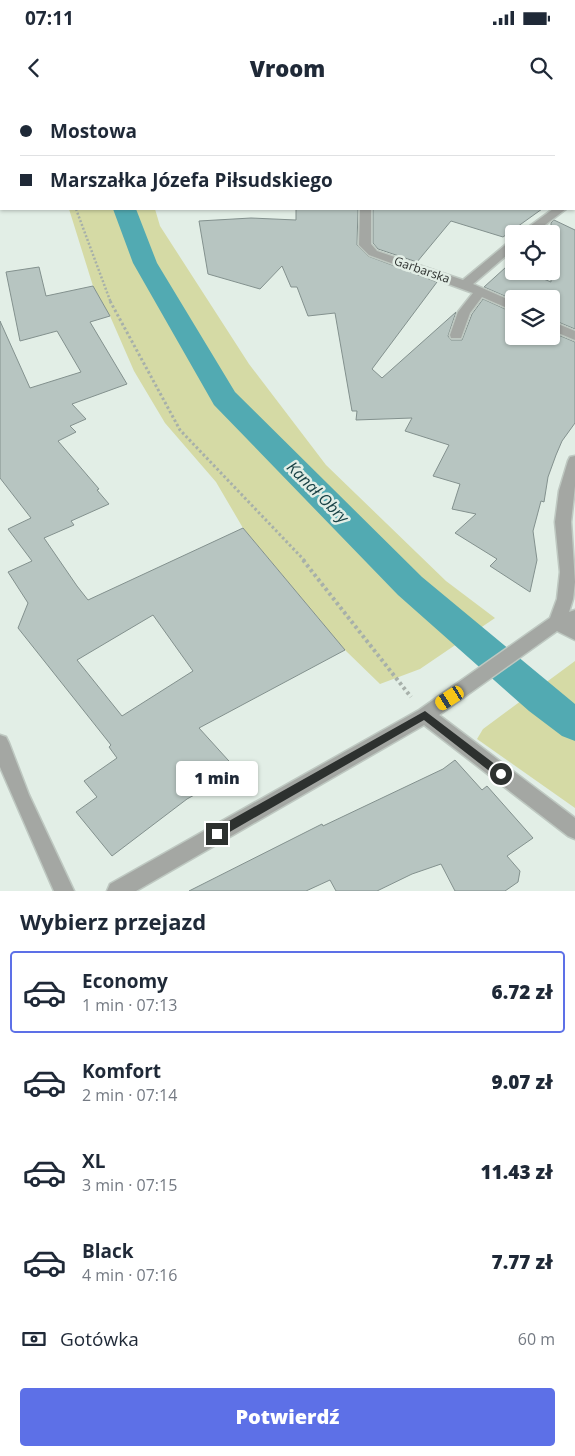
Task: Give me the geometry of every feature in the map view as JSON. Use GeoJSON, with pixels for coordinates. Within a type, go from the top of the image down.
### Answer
{"type":"FeatureCollection","features":[{"type":"Feature","properties":{"kind":"street","name":"Garbarska"},"geometry":{"type":"LineString","coordinates":[[365,210],[365,245],[374,253],[481,291],[505,303]]}},
{"type":"Feature","properties":{"kind":"street"},"geometry":{"type":"LineString","coordinates":[[538,225],[559,210]]}},
{"type":"Feature","properties":{"kind":"street"},"geometry":{"type":"LineString","coordinates":[[465,285],[505,251]]}},
{"type":"Feature","properties":{"kind":"street"},"geometry":{"type":"LineString","coordinates":[[456,334],[464,312],[481,291]]}},
{"type":"Feature","properties":{"kind":"street"},"geometry":{"type":"LineString","coordinates":[[560,329],[575,336]]}},
{"type":"Feature","properties":{"kind":"street"},"geometry":{"type":"LineString","coordinates":[[550,627],[565,599],[570,549],[563,522],[566,491],[575,461]]}},
{"type":"Feature","properties":{"kind":"street"},"geometry":{"type":"LineString","coordinates":[[117,891],[425,715],[550,627],[575,617]]}},
{"type":"Feature","properties":{"kind":"street"},"geometry":{"type":"LineString","coordinates":[[550,627],[575,633]]}},
{"type":"Feature","properties":{"kind":"street"},"geometry":{"type":"LineString","coordinates":[[425,715],[575,830]]}},
{"type":"Feature","properties":{"kind":"street"},"geometry":{"type":"LineString","coordinates":[[0,743],[20,795],[64,891]]}},
{"type":"Feature","properties":{"kind":"path"},"geometry":{"type":"LineString","coordinates":[[76,210],[107,296],[180,430],[313,570],[425,715]]}},
{"type":"Feature","properties":{"kind":"green space"},"geometry":{"type":"Polygon","coordinates":[[[69,210],[155,210],[160,226],[249,364],[326,465],[446,581],[495,618],[420,669],[380,684],[345,650],[243,528],[216,482],[165,423],[134,371],[110,316],[93,286],[69,210]]]}},
{"type":"Feature","properties":{"kind":"green space"},"geometry":{"type":"Polygon","coordinates":[[[575,661],[575,808],[477,739],[483,729],[575,661]]]}},
{"type":"Feature","properties":{"kind":"building"},"geometry":{"type":"Polygon","coordinates":[[[296,210],[358,210],[357,245],[368,256],[437,282],[372,369],[382,378],[456,312],[448,336],[451,340],[462,340],[472,314],[483,299],[505,309],[505,345],[560,345],[560,336],[575,342],[575,423],[562,441],[556,455],[548,477],[544,502],[541,501],[533,531],[537,560],[530,592],[490,566],[497,559],[455,533],[476,514],[452,509],[460,484],[433,476],[449,445],[405,431],[412,418],[356,420],[357,411],[352,411],[335,313],[308,316],[297,287],[291,287],[282,266],[260,289],[208,274],[199,221],[251,218],[296,220],[296,210]]]}},
{"type":"Feature","properties":{"kind":"building"},"geometry":{"type":"Polygon","coordinates":[[[373,210],[541,210],[520,225],[505,225],[505,236],[503,237],[451,221],[417,262],[378,249],[373,243],[373,210]]]}},
{"type":"Feature","properties":{"kind":"building"},"geometry":{"type":"Polygon","coordinates":[[[554,220],[575,230],[575,329],[560,323],[560,290],[505,290],[505,296],[484,287],[505,268],[505,280],[546,280],[551,282],[551,280],[560,280],[560,225],[551,225],[554,220]]]}},
{"type":"Feature","properties":{"kind":"building"},"geometry":{"type":"Polygon","coordinates":[[[39,267],[46,296],[93,286],[110,316],[90,322],[127,384],[72,404],[86,419],[70,426],[76,432],[58,441],[99,489],[97,490],[109,504],[71,521],[74,525],[44,538],[88,600],[243,528],[345,650],[199,728],[238,771],[187,799],[112,856],[76,812],[97,797],[84,781],[117,758],[109,747],[111,745],[18,628],[28,603],[8,572],[32,561],[8,529],[31,518],[0,478],[0,321],[30,388],[81,372],[57,331],[20,341],[6,272],[39,267]],[[153,615],[77,660],[122,716],[193,671],[153,615]]]}},
{"type":"Feature","properties":{"kind":"building"},"geometry":{"type":"Polygon","coordinates":[[[455,760],[482,790],[487,786],[533,838],[507,856],[520,871],[518,882],[505,891],[455,891],[441,864],[412,874],[377,891],[336,891],[330,880],[306,891],[189,891],[322,824],[323,826],[443,769],[455,760]]]}},
{"type":"Feature","properties":{"kind":"waterway","name":"Kanał Obry"},"geometry":{"type":"LineString","coordinates":[[124,210],[145,263],[224,398],[410,586],[542,700],[575,725]]}},
{"type":"Feature","properties":{"kind":"route"},"geometry":{"type":"LineString","coordinates":[[217,834],[425,715],[501,774]]}}]}
